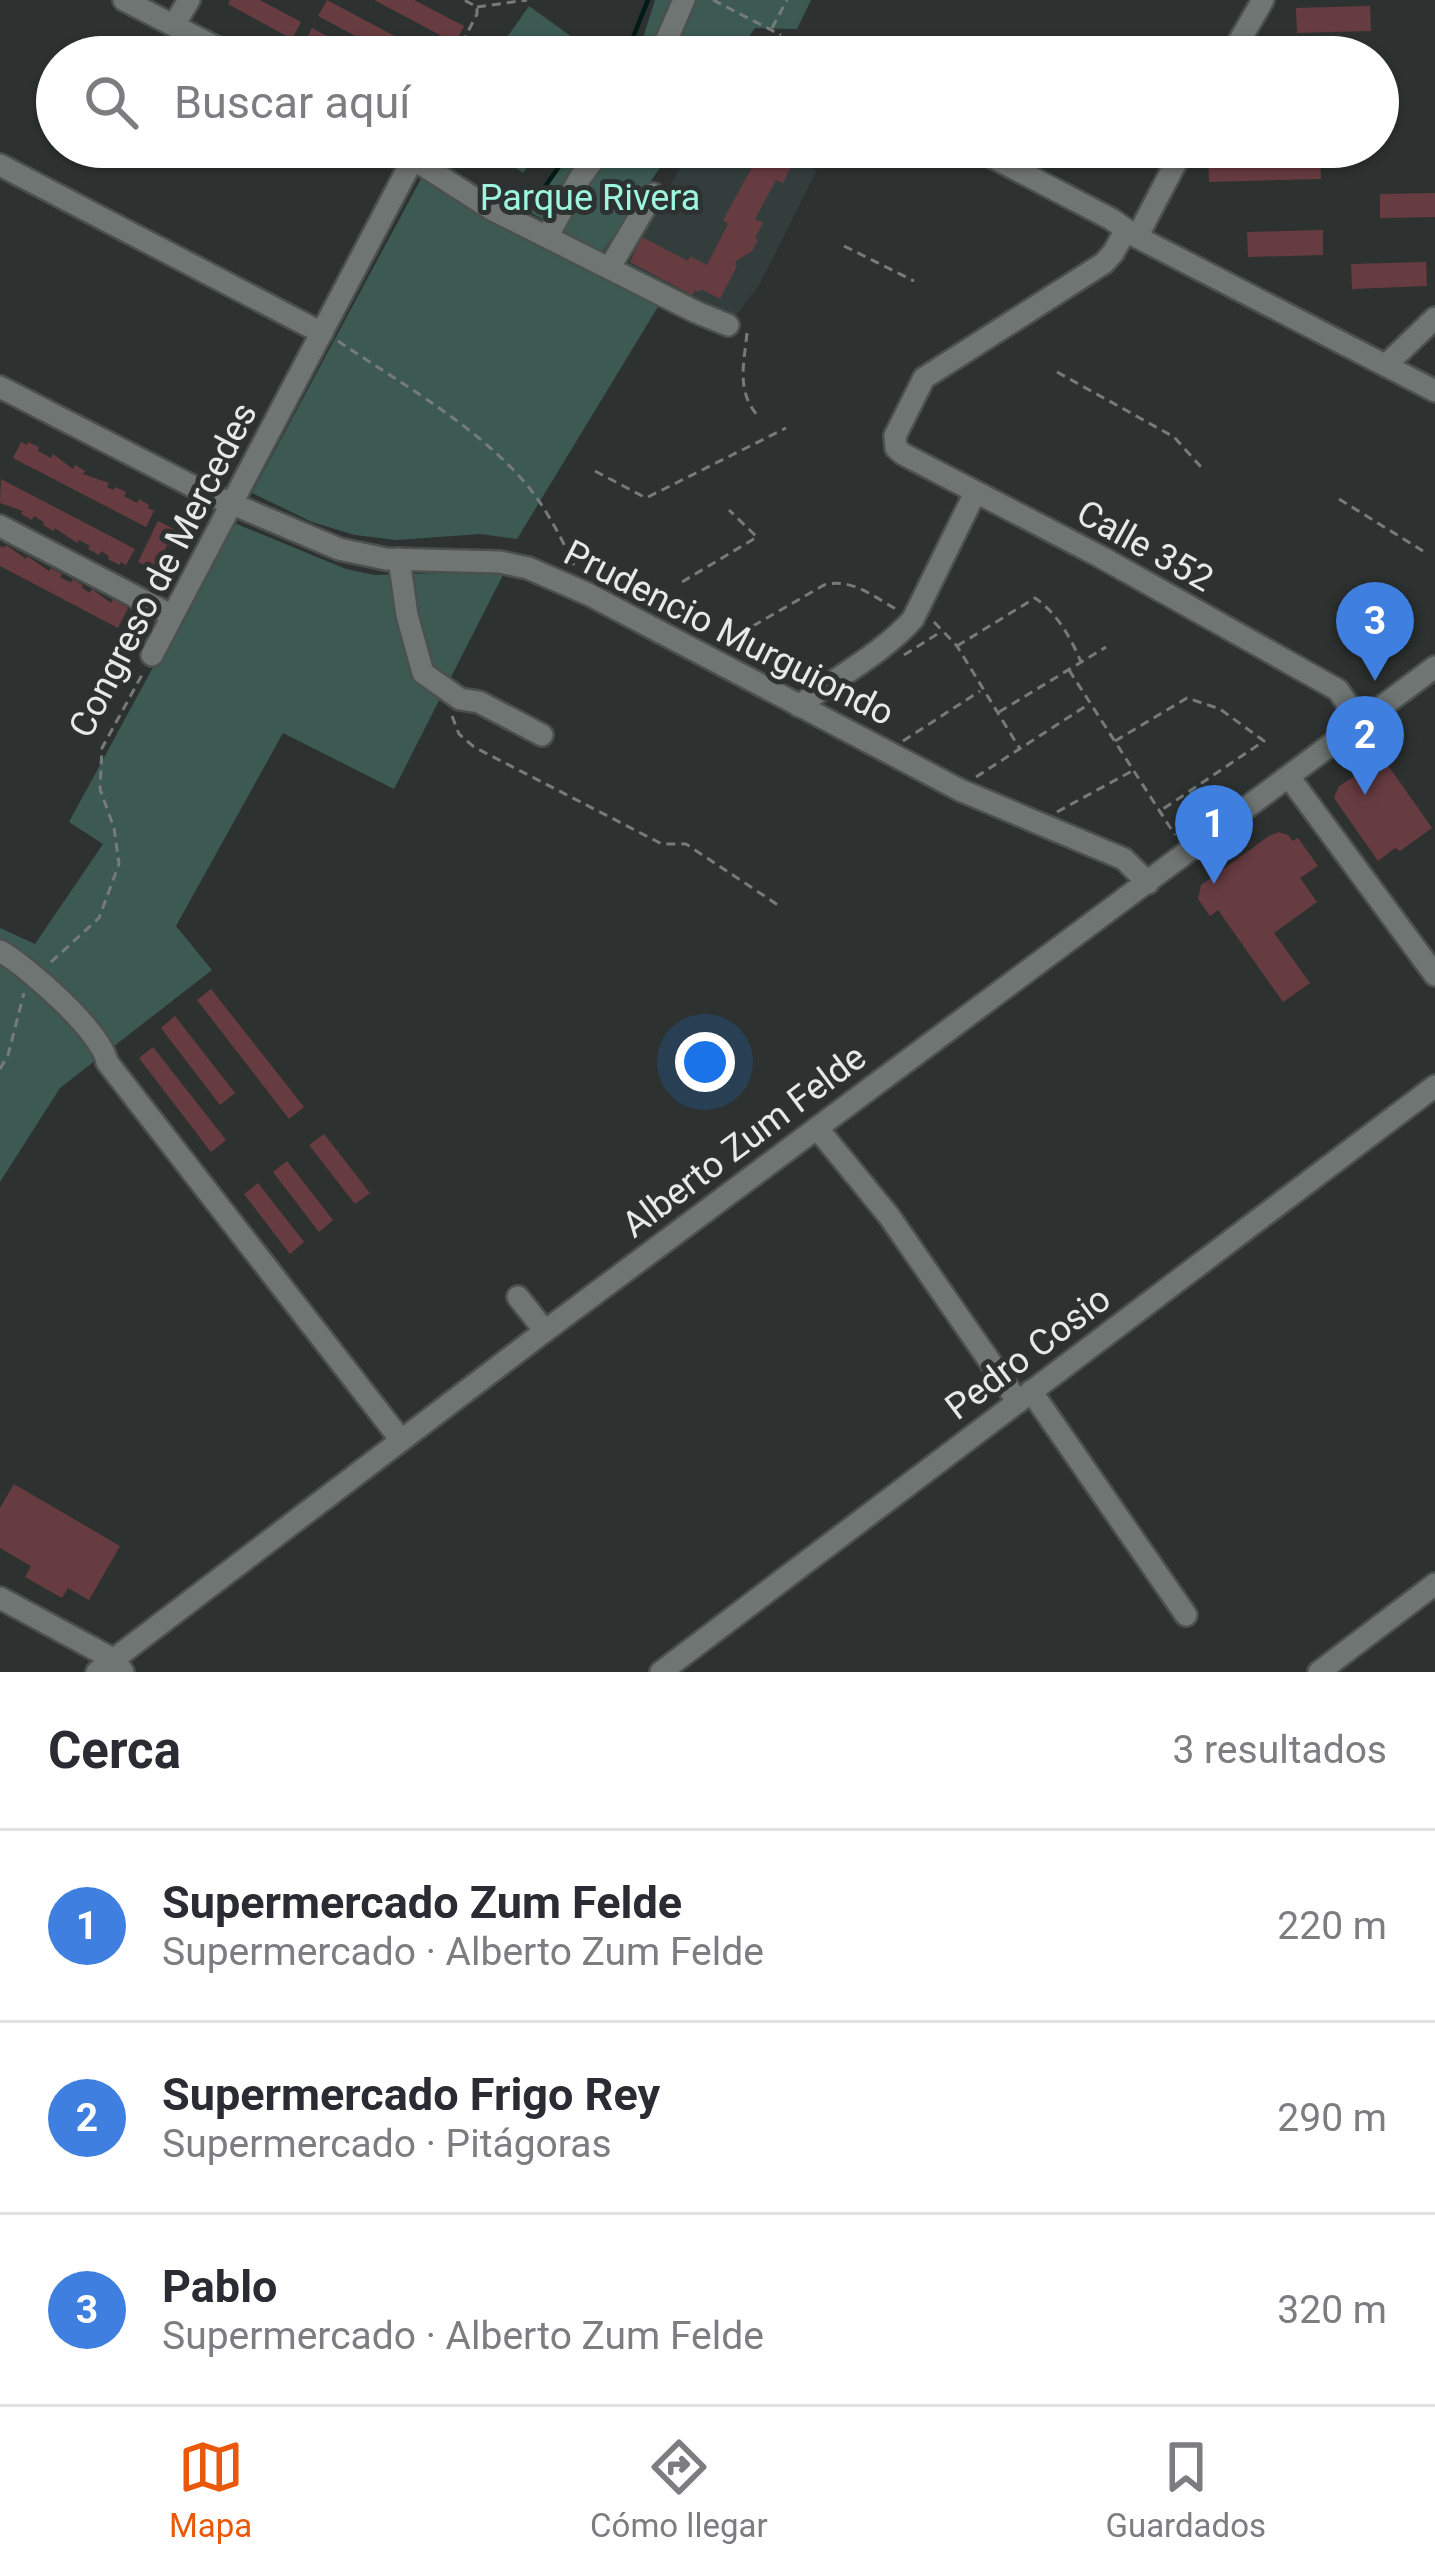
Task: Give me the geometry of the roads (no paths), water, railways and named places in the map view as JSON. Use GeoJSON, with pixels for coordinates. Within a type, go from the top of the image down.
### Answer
{"type":"FeatureCollection","features":[{"type":"Feature","properties":{"kind":"street"},"geometry":{"type":"LineString","coordinates":[[124,0],[195,36]]}},
{"type":"Feature","properties":{"kind":"street"},"geometry":{"type":"LineString","coordinates":[[174,25],[189,0]]}},
{"type":"Feature","properties":{"kind":"street"},"geometry":{"type":"LineString","coordinates":[[668,36],[684,0]]}},
{"type":"Feature","properties":{"kind":"street"},"geometry":{"type":"LineString","coordinates":[[1242,36],[1263,0]]}},
{"type":"Feature","properties":{"kind":"street"},"geometry":{"type":"LineString","coordinates":[[0,165],[322,333]]}},
{"type":"Feature","properties":{"kind":"street","name":"Congreso de Mercedes"},"geometry":{"type":"LineString","coordinates":[[152,656],[322,333],[401,168]]}},
{"type":"Feature","properties":{"kind":"street"},"geometry":{"type":"LineString","coordinates":[[431,168],[491,208],[728,325]]}},
{"type":"Feature","properties":{"kind":"street"},"geometry":{"type":"LineString","coordinates":[[547,237],[587,168]]}},
{"type":"Feature","properties":{"kind":"street"},"geometry":{"type":"LineString","coordinates":[[1013,168],[1435,391]]}},
{"type":"Feature","properties":{"kind":"street"},"geometry":{"type":"LineString","coordinates":[[1131,233],[1171,168]]}},
{"type":"Feature","properties":{"kind":"street"},"geometry":{"type":"LineString","coordinates":[[610,267],[652,194]]}},
{"type":"Feature","properties":{"kind":"street","name":"Calle 352"},"geometry":{"type":"LineString","coordinates":[[1131,233],[1104,263],[924,378],[895,436],[899,452],[1101,557],[1338,690],[1360,723]]}},
{"type":"Feature","properties":{"kind":"street"},"geometry":{"type":"LineString","coordinates":[[1386,365],[1435,318]]}},
{"type":"Feature","properties":{"kind":"street","name":"Prudencio Murguiondo"},"geometry":{"type":"LineString","coordinates":[[0,387],[204,492],[339,549],[399,559],[500,562],[528,568],[587,594],[960,790],[1124,859],[1148,883]]}},
{"type":"Feature","properties":{"kind":"street"},"geometry":{"type":"LineString","coordinates":[[800,706],[899,634],[915,615],[975,494]]}},
{"type":"Feature","properties":{"kind":"street"},"geometry":{"type":"LineString","coordinates":[[0,526],[171,615]]}},
{"type":"Feature","properties":{"kind":"street"},"geometry":{"type":"LineString","coordinates":[[399,559],[419,666],[429,680],[542,735]]}},
{"type":"Feature","properties":{"kind":"street","name":"Alberto Zum Felde"},"geometry":{"type":"LineString","coordinates":[[111,1668],[545,1331],[1435,667]]}},
{"type":"Feature","properties":{"kind":"street"},"geometry":{"type":"LineString","coordinates":[[1289,777],[1435,975]]}},
{"type":"Feature","properties":{"kind":"street"},"geometry":{"type":"LineString","coordinates":[[0,950],[68,1006],[103,1047],[107,1062],[401,1440]]}},
{"type":"Feature","properties":{"kind":"street","name":"Pedro Cosio"},"geometry":{"type":"LineString","coordinates":[[661,1672],[1435,1086]]}},
{"type":"Feature","properties":{"kind":"street"},"geometry":{"type":"LineString","coordinates":[[817,1128],[889,1216],[1186,1615]]}},
{"type":"Feature","properties":{"kind":"street"},"geometry":{"type":"LineString","coordinates":[[518,1297],[545,1331]]}},
{"type":"Feature","properties":{"kind":"street"},"geometry":{"type":"LineString","coordinates":[[1319,1672],[1435,1584]]}},
{"type":"Feature","properties":{"kind":"street"},"geometry":{"type":"LineString","coordinates":[[0,1598],[111,1668]]}},
{"type":"Feature","properties":{"kind":"waterway"},"geometry":{"type":"LineString","coordinates":[[633,36],[648,0]]}},
{"type":"Feature","properties":{"kind":"waterway"},"geometry":{"type":"LineString","coordinates":[[532,205],[558,168]]}},
{"type":"Feature","properties":{"kind":"place","name":"Pablo"},"geometry":{"type":"Point","coordinates":[1375,681]}},
{"type":"Feature","properties":{"kind":"place","name":"Supermercado Frigo Rey"},"geometry":{"type":"Point","coordinates":[1365,795]}},
{"type":"Feature","properties":{"kind":"place","name":"Supermercado Zum Felde"},"geometry":{"type":"Point","coordinates":[1214,884]}},
{"type":"Feature","properties":{"kind":"park label","name":"Parque Rivera"},"geometry":{"type":"Point","coordinates":[590,198]}}]}
